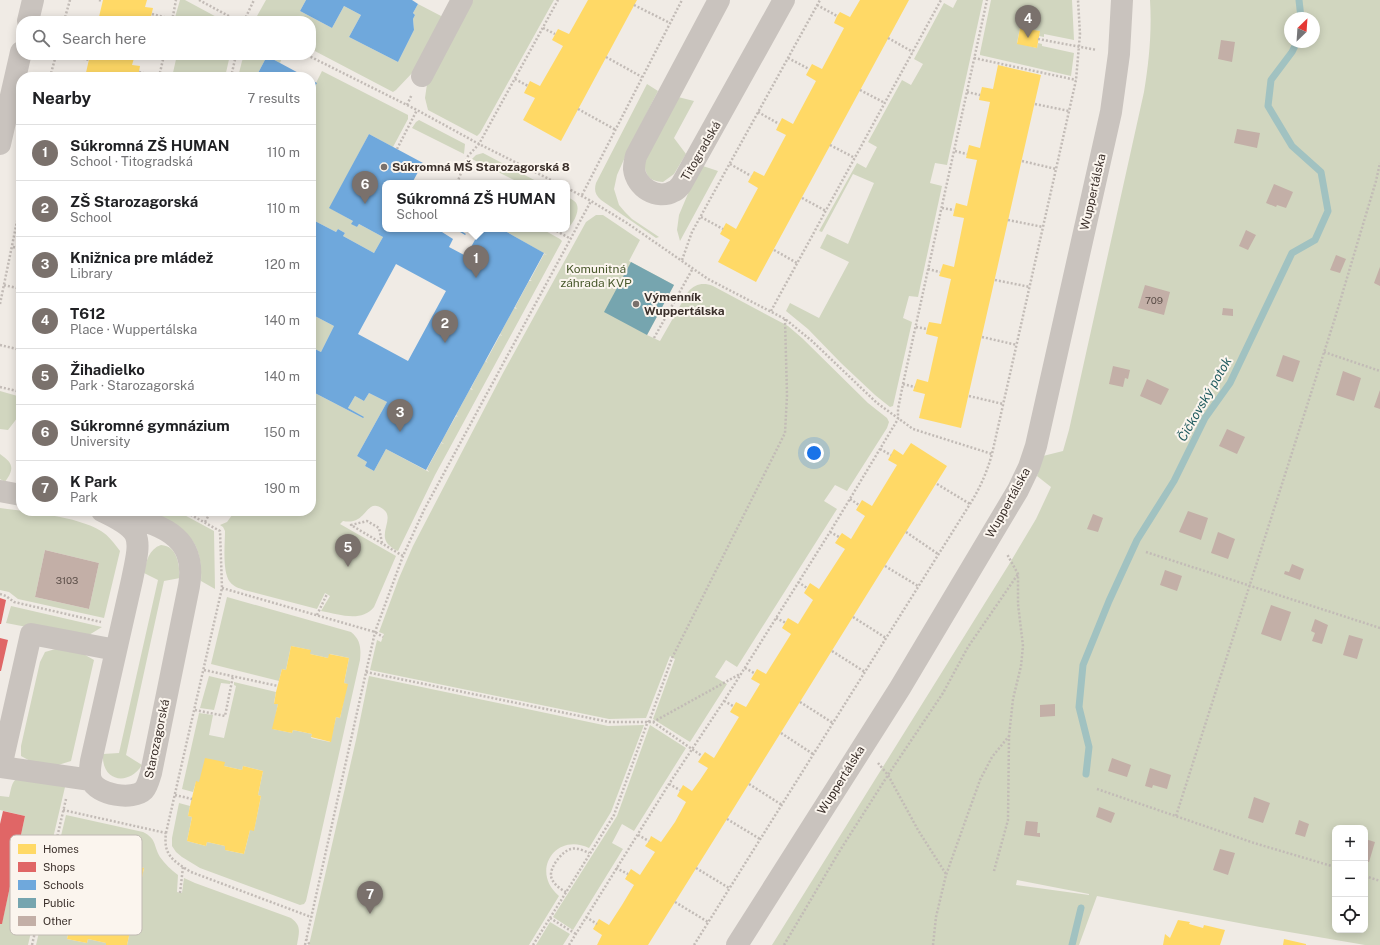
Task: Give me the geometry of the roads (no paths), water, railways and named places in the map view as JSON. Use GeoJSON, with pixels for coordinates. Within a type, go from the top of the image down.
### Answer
{"type":"FeatureCollection","features":[{"type":"Feature","properties":{"kind":"street"},"geometry":{"type":"LineString","coordinates":[[29,16],[33,0]]}},
{"type":"Feature","properties":{"kind":"street"},"geometry":{"type":"LineString","coordinates":[[422,76],[462,0]]}},
{"type":"Feature","properties":{"kind":"street","name":"Titogradská"},"geometry":{"type":"LineString","coordinates":[[719,0],[636,156],[634,168],[637,180],[653,193],[664,194],[674,192],[681,185],[784,0]]}},
{"type":"Feature","properties":{"kind":"street","name":"Wuppertálska"},"geometry":{"type":"LineString","coordinates":[[737,945],[900,688],[1018,490],[1029,467],[1036,446],[1111,112],[1119,54],[1122,0]]}},
{"type":"Feature","properties":{"kind":"street"},"geometry":{"type":"LineString","coordinates":[[16,72],[19,60]]}},
{"type":"Feature","properties":{"kind":"street"},"geometry":{"type":"LineString","coordinates":[[0,144],[16,74]]}},
{"type":"Feature","properties":{"kind":"street"},"geometry":{"type":"LineString","coordinates":[[0,491],[16,494]]}},
{"type":"Feature","properties":{"kind":"street","name":"Starozagorská"},"geometry":{"type":"LineString","coordinates":[[113,516],[131,527],[136,536],[137,542],[134,568],[91,761],[91,780],[96,786],[106,792],[116,795],[136,795],[148,784],[191,572],[190,560],[183,545],[177,538],[149,522],[124,516]]}},
{"type":"Feature","properties":{"kind":"street"},"geometry":{"type":"LineString","coordinates":[[91,780],[1,766],[31,634],[116,650]]}},
{"type":"Feature","properties":{"kind":"waterway","name":"Čičkovský potok"},"geometry":{"type":"LineString","coordinates":[[1299,0],[1300,12]]}},
{"type":"Feature","properties":{"kind":"waterway","name":"Čičkovský potok"},"geometry":{"type":"LineString","coordinates":[[1086,774],[1089,747],[1079,707],[1083,665],[1109,601],[1137,540],[1174,481],[1205,418],[1230,383],[1292,253],[1315,240],[1328,211],[1321,172],[1292,146],[1268,106],[1271,80],[1294,48]]}},
{"type":"Feature","properties":{"kind":"waterway","name":"Čičkovský potok"},"geometry":{"type":"LineString","coordinates":[[1072,945],[1081,908]]}},
{"type":"Feature","properties":{"kind":"place","name":"T612"},"geometry":{"type":"Point","coordinates":[1028,38]}},
{"type":"Feature","properties":{"kind":"place","name":"Súkromná MŠ Starozagorská 8"},"geometry":{"type":"Point","coordinates":[384,167]}},
{"type":"Feature","properties":{"kind":"place","name":"Súkromné gymnázium"},"geometry":{"type":"Point","coordinates":[365,204]}},
{"type":"Feature","properties":{"kind":"place","name":"Súkromná ZŠ HUMAN"},"geometry":{"type":"Point","coordinates":[476,278]}},
{"type":"Feature","properties":{"kind":"place","name":"Výmenník Wuppertálska"},"geometry":{"type":"Point","coordinates":[636,304]}},
{"type":"Feature","properties":{"kind":"place","name":"ZŠ Starozagorská"},"geometry":{"type":"Point","coordinates":[445,343]}},
{"type":"Feature","properties":{"kind":"place","name":"Knižnica pre mládež"},"geometry":{"type":"Point","coordinates":[400,432]}},
{"type":"Feature","properties":{"kind":"place","name":"Žihadielko"},"geometry":{"type":"Point","coordinates":[348,567]}},
{"type":"Feature","properties":{"kind":"place","name":"K Park"},"geometry":{"type":"Point","coordinates":[370,914]}},
{"type":"Feature","properties":{"kind":"park label","name":"Komunitná záhrada KVP"},"geometry":{"type":"Point","coordinates":[596,276]}}]}
